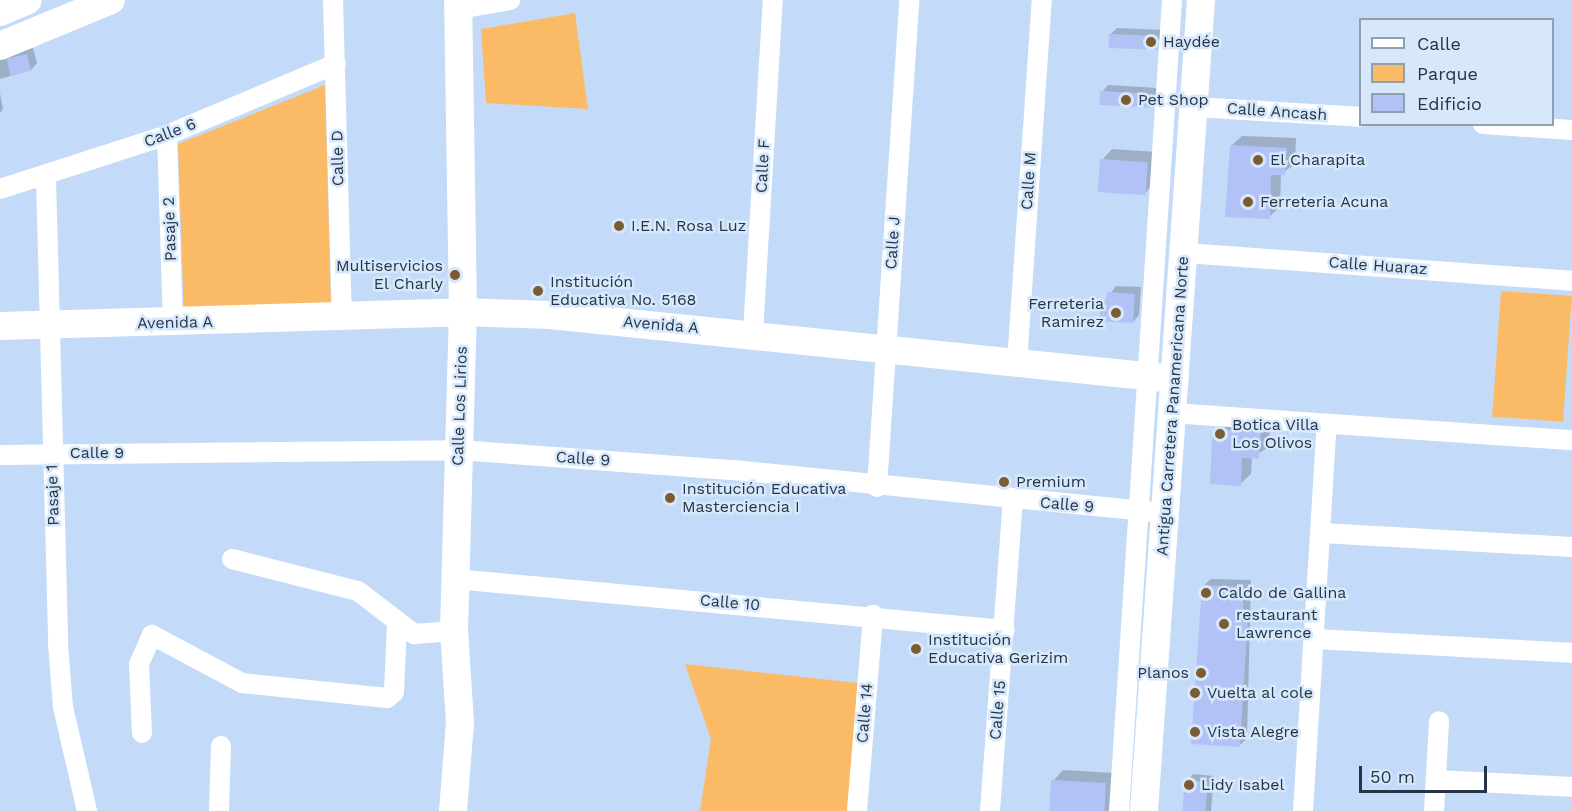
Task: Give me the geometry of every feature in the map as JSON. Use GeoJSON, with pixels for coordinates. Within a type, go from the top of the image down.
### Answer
{"type":"FeatureCollection","features":[{"type":"Feature","properties":{"kind":"street"},"geometry":{"type":"LineString","coordinates":[[0,12],[28,0]]}},
{"type":"Feature","properties":{"kind":"street"},"geometry":{"type":"LineString","coordinates":[[0,46],[111,0]]}},
{"type":"Feature","properties":{"kind":"street","name":"Calle D"},"geometry":{"type":"LineString","coordinates":[[333,0],[342,316]]}},
{"type":"Feature","properties":{"kind":"street"},"geometry":{"type":"LineString","coordinates":[[459,5],[510,0]]}},
{"type":"Feature","properties":{"kind":"street","name":"Calle F"},"geometry":{"type":"LineString","coordinates":[[753,333],[773,0]]}},
{"type":"Feature","properties":{"kind":"street","name":"Calle J"},"geometry":{"type":"LineString","coordinates":[[877,487],[909,0]]}},
{"type":"Feature","properties":{"kind":"street","name":"Calle M"},"geometry":{"type":"LineString","coordinates":[[1017,363],[1042,0]]}},
{"type":"Feature","properties":{"kind":"street","name":"Antigua Carretera Panamericana Norte"},"geometry":{"type":"LineString","coordinates":[[1119,811],[1151,512],[1162,378],[1172,0]]}},
{"type":"Feature","properties":{"kind":"street","name":"Antigua Carretera Panamericana Norte"},"geometry":{"type":"LineString","coordinates":[[1144,811],[1151,512],[1171,413],[1162,378],[1185,253],[1201,0]]}},
{"type":"Feature","properties":{"kind":"street","name":"Calle Los Lirios"},"geometry":{"type":"LineString","coordinates":[[453,811],[460,723],[453,632],[463,312],[459,5]]}},
{"type":"Feature","properties":{"kind":"street","name":"Calle 6"},"geometry":{"type":"LineString","coordinates":[[0,189],[46,177],[167,135],[336,64]]}},
{"type":"Feature","properties":{"kind":"street","name":"Calle Ancash"},"geometry":{"type":"LineString","coordinates":[[1194,106],[1359,117]]}},
{"type":"Feature","properties":{"kind":"street"},"geometry":{"type":"LineString","coordinates":[[1513,126],[1572,130]]}},
{"type":"Feature","properties":{"kind":"street","name":"Pasaje 2"},"geometry":{"type":"LineString","coordinates":[[167,135],[173,324]]}},
{"type":"Feature","properties":{"kind":"street","name":"Pasaje 1"},"geometry":{"type":"LineString","coordinates":[[46,177],[51,453],[63,707],[87,811]]}},
{"type":"Feature","properties":{"kind":"street","name":"Calle Huaraz"},"geometry":{"type":"LineString","coordinates":[[1185,253],[1572,281]]}},
{"type":"Feature","properties":{"kind":"street","name":"Avenida A"},"geometry":{"type":"LineString","coordinates":[[0,326],[173,324],[463,312],[753,333],[1162,378]]}},
{"type":"Feature","properties":{"kind":"street"},"geometry":{"type":"LineString","coordinates":[[1171,413],[1572,440]]}},
{"type":"Feature","properties":{"kind":"street"},"geometry":{"type":"LineString","coordinates":[[1303,811],[1316,639],[1327,424]]}},
{"type":"Feature","properties":{"kind":"street","name":"Calle 9"},"geometry":{"type":"LineString","coordinates":[[0,455],[459,450],[734,470],[1013,501],[1151,512]]}},
{"type":"Feature","properties":{"kind":"street","name":"Calle 15"},"geometry":{"type":"LineString","coordinates":[[990,811],[1013,501]]}},
{"type":"Feature","properties":{"kind":"street"},"geometry":{"type":"LineString","coordinates":[[1322,533],[1572,547]]}},
{"type":"Feature","properties":{"kind":"street"},"geometry":{"type":"LineString","coordinates":[[232,559],[358,591],[397,624],[414,634],[453,632]]}},
{"type":"Feature","properties":{"kind":"street","name":"Calle 10"},"geometry":{"type":"LineString","coordinates":[[455,579],[873,615],[1005,630]]}},
{"type":"Feature","properties":{"kind":"street","name":"Calle 14"},"geometry":{"type":"LineString","coordinates":[[857,811],[873,615]]}},
{"type":"Feature","properties":{"kind":"street"},"geometry":{"type":"LineString","coordinates":[[142,734],[139,664],[152,635],[242,683],[387,698],[394,692],[397,624]]}},
{"type":"Feature","properties":{"kind":"street"},"geometry":{"type":"LineString","coordinates":[[1316,639],[1572,653]]}},
{"type":"Feature","properties":{"kind":"street"},"geometry":{"type":"LineString","coordinates":[[1434,811],[1439,721]]}},
{"type":"Feature","properties":{"kind":"street"},"geometry":{"type":"LineString","coordinates":[[219,811],[220,746]]}},
{"type":"Feature","properties":{"kind":"street"},"geometry":{"type":"LineString","coordinates":[[1436,780],[1572,787]]}},
{"type":"Feature","properties":{"kind":"green space"},"geometry":{"type":"Polygon","coordinates":[[[575,13],[588,109],[486,103],[481,29],[575,13]]]}},
{"type":"Feature","properties":{"kind":"green space"},"geometry":{"type":"Polygon","coordinates":[[[325,85],[331,307],[184,316],[178,144],[325,85]]]}},
{"type":"Feature","properties":{"kind":"green space"},"geometry":{"type":"Polygon","coordinates":[[[1501,291],[1572,296],[1563,422],[1492,417],[1501,291]]]}},
{"type":"Feature","properties":{"kind":"green space"},"geometry":{"type":"Polygon","coordinates":[[[685,664],[858,683],[847,811],[700,811],[711,739],[685,664]]]}},
{"type":"Feature","properties":{"kind":"building"},"geometry":{"type":"Polygon","coordinates":[[[1109,34],[1158,36],[1157,50],[1109,48],[1109,34]]]}},
{"type":"Feature","properties":{"kind":"building"},"geometry":{"type":"Polygon","coordinates":[[[27,54],[31,71],[10,75],[7,59],[27,54]]]}},
{"type":"Feature","properties":{"kind":"building","name":"Pet Shop"},"geometry":{"type":"Polygon","coordinates":[[[1100,91],[1152,94],[1151,108],[1099,105],[1100,91]]]}},
{"type":"Feature","properties":{"kind":"building"},"geometry":{"type":"Polygon","coordinates":[[[1230,145],[1287,148],[1285,175],[1271,175],[1270,219],[1225,217],[1230,145]]]}},
{"type":"Feature","properties":{"kind":"building"},"geometry":{"type":"Polygon","coordinates":[[[1100,159],[1148,162],[1146,195],[1098,192],[1100,159]]]}},
{"type":"Feature","properties":{"kind":"building","name":"Ferreteria Ramirez"},"geometry":{"type":"Polygon","coordinates":[[[1108,292],[1135,294],[1133,323],[1099,321],[1108,292]]]}},
{"type":"Feature","properties":{"kind":"building"},"geometry":{"type":"Polygon","coordinates":[[[1219,429],[1261,431],[1259,459],[1242,458],[1241,486],[1210,484],[1212,438],[1219,429]]]}},
{"type":"Feature","properties":{"kind":"building"},"geometry":{"type":"Polygon","coordinates":[[[1202,585],[1244,587],[1243,614],[1248,615],[1240,747],[1191,744],[1202,585]]]}},
{"type":"Feature","properties":{"kind":"building"},"geometry":{"type":"Polygon","coordinates":[[[1051,780],[1106,783],[1104,811],[1049,811],[1051,780]]]}},
{"type":"Feature","properties":{"kind":"building"},"geometry":{"type":"Polygon","coordinates":[[[1185,780],[1208,782],[1205,811],[1182,811],[1185,780]]]}},
{"type":"Feature","properties":{"kind":"place","name":"Haydée"},"geometry":{"type":"Point","coordinates":[1151,42]}},
{"type":"Feature","properties":{"kind":"place","name":"Pet Shop"},"geometry":{"type":"Point","coordinates":[1126,100]}},
{"type":"Feature","properties":{"kind":"place","name":"El Charapita"},"geometry":{"type":"Point","coordinates":[1258,160]}},
{"type":"Feature","properties":{"kind":"place","name":"Ferreteria Acuna"},"geometry":{"type":"Point","coordinates":[1248,202]}},
{"type":"Feature","properties":{"kind":"place","name":"I.E.N. Rosa Luz"},"geometry":{"type":"Point","coordinates":[619,226]}},
{"type":"Feature","properties":{"kind":"place","name":"Multiservicios El Charly"},"geometry":{"type":"Point","coordinates":[455,275]}},
{"type":"Feature","properties":{"kind":"place","name":"Institución Educativa No. 5168"},"geometry":{"type":"Point","coordinates":[538,291]}},
{"type":"Feature","properties":{"kind":"place","name":"Ferreteria Ramirez"},"geometry":{"type":"Point","coordinates":[1116,313]}},
{"type":"Feature","properties":{"kind":"place","name":"Botica Villa Los Olivos"},"geometry":{"type":"Point","coordinates":[1220,434]}},
{"type":"Feature","properties":{"kind":"place","name":"Premium"},"geometry":{"type":"Point","coordinates":[1004,482]}},
{"type":"Feature","properties":{"kind":"place","name":"Institución Educativa Masterciencia I"},"geometry":{"type":"Point","coordinates":[670,498]}},
{"type":"Feature","properties":{"kind":"place","name":"Caldo de Gallina"},"geometry":{"type":"Point","coordinates":[1206,593]}},
{"type":"Feature","properties":{"kind":"place","name":"restaurant Lawrence"},"geometry":{"type":"Point","coordinates":[1224,624]}},
{"type":"Feature","properties":{"kind":"place","name":"Institución Educativa Gerizim"},"geometry":{"type":"Point","coordinates":[916,649]}},
{"type":"Feature","properties":{"kind":"place","name":"Planos"},"geometry":{"type":"Point","coordinates":[1201,673]}},
{"type":"Feature","properties":{"kind":"place","name":"Vuelta al cole"},"geometry":{"type":"Point","coordinates":[1195,693]}},
{"type":"Feature","properties":{"kind":"place","name":"Vista Alegre"},"geometry":{"type":"Point","coordinates":[1195,732]}},
{"type":"Feature","properties":{"kind":"place","name":"Lidy Isabel"},"geometry":{"type":"Point","coordinates":[1189,785]}}]}
